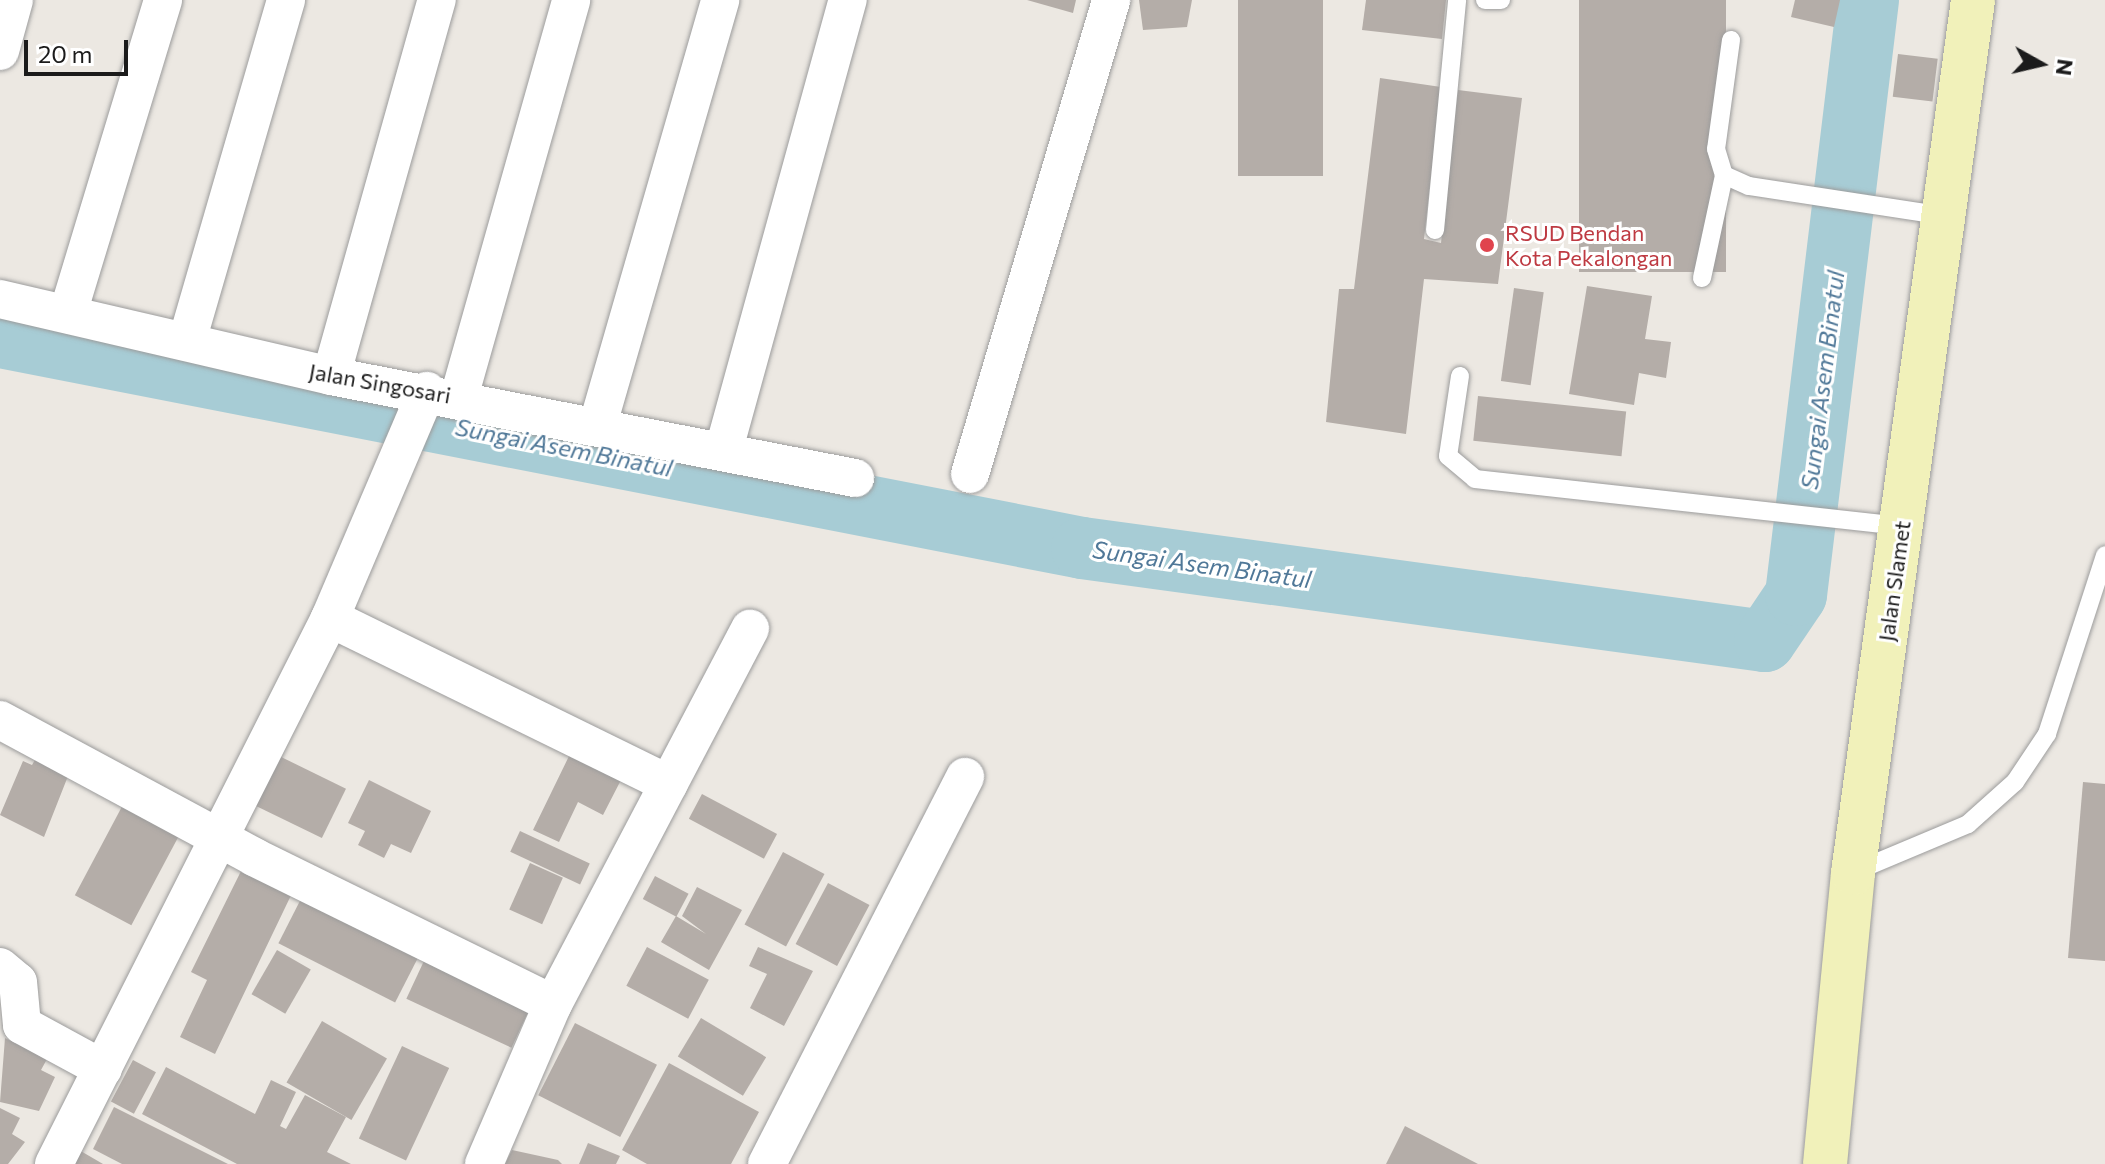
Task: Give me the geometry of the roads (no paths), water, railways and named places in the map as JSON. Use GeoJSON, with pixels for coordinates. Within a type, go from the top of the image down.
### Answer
{"type":"FeatureCollection","features":[{"type":"Feature","properties":{"kind":"street"},"geometry":{"type":"LineString","coordinates":[[0,51],[14,0]]}},
{"type":"Feature","properties":{"kind":"street"},"geometry":{"type":"LineString","coordinates":[[68,313],[163,0]]}},
{"type":"Feature","properties":{"kind":"street"},"geometry":{"type":"LineString","coordinates":[[187,341],[286,0]]}},
{"type":"Feature","properties":{"kind":"street"},"geometry":{"type":"LineString","coordinates":[[331,376],[437,0]]}},
{"type":"Feature","properties":{"kind":"street"},"geometry":{"type":"LineString","coordinates":[[54,1164],[222,838],[429,412],[571,0]]}},
{"type":"Feature","properties":{"kind":"street"},"geometry":{"type":"LineString","coordinates":[[598,424],[720,0]]}},
{"type":"Feature","properties":{"kind":"street"},"geometry":{"type":"LineString","coordinates":[[724,449],[848,0]]}},
{"type":"Feature","properties":{"kind":"street"},"geometry":{"type":"LineString","coordinates":[[970,474],[1111,0]]}},
{"type":"Feature","properties":{"kind":"street","name":"Jalan Slamet"},"geometry":{"type":"LineString","coordinates":[[1825,1164],[1853,873],[1893,526],[1973,0]]}},
{"type":"Feature","properties":{"kind":"street","name":"Jalan Singosari"},"geometry":{"type":"LineString","coordinates":[[0,299],[331,376],[429,412],[598,424],[855,478]]}},
{"type":"Feature","properties":{"kind":"street"},"geometry":{"type":"LineString","coordinates":[[330,618],[669,784]]}},
{"type":"Feature","properties":{"kind":"street"},"geometry":{"type":"LineString","coordinates":[[484,1164],[553,1004],[750,629]]}},
{"type":"Feature","properties":{"kind":"street"},"geometry":{"type":"LineString","coordinates":[[0,720],[222,838],[553,1004]]}},
{"type":"Feature","properties":{"kind":"street"},"geometry":{"type":"LineString","coordinates":[[767,1164],[965,777]]}},
{"type":"Feature","properties":{"kind":"street"},"geometry":{"type":"LineString","coordinates":[[0,967],[18,982],[22,1025],[103,1069]]}},
{"type":"Feature","properties":{"kind":"lane"},"geometry":{"type":"LineString","coordinates":[[1435,230],[1457,0]]}},
{"type":"Feature","properties":{"kind":"lane"},"geometry":{"type":"LineString","coordinates":[[1485,0],[1501,0]]}},
{"type":"Feature","properties":{"kind":"lane"},"geometry":{"type":"LineString","coordinates":[[1702,278],[1724,175],[1716,149],[1731,40]]}},
{"type":"Feature","properties":{"kind":"lane"},"geometry":{"type":"LineString","coordinates":[[1724,175],[1819,199],[1885,205],[1939,215]]}},
{"type":"Feature","properties":{"kind":"lane"},"geometry":{"type":"LineString","coordinates":[[1460,376],[1448,456],[1475,479],[1780,516],[1893,526]]}},
{"type":"Feature","properties":{"kind":"lane"},"geometry":{"type":"LineString","coordinates":[[1853,873],[1968,824],[2015,782],[2047,734],[2105,555]]}},
{"type":"Feature","properties":{"kind":"waterway","name":"Sungai Asem Binatul"},"geometry":{"type":"LineString","coordinates":[[0,337],[1082,548],[1765,641],[1796,595],[1868,0]]}},
{"type":"Feature","properties":{"kind":"place","name":"RSUD Bendan Kota Pekalongan"},"geometry":{"type":"Point","coordinates":[1487,245]}}]}
